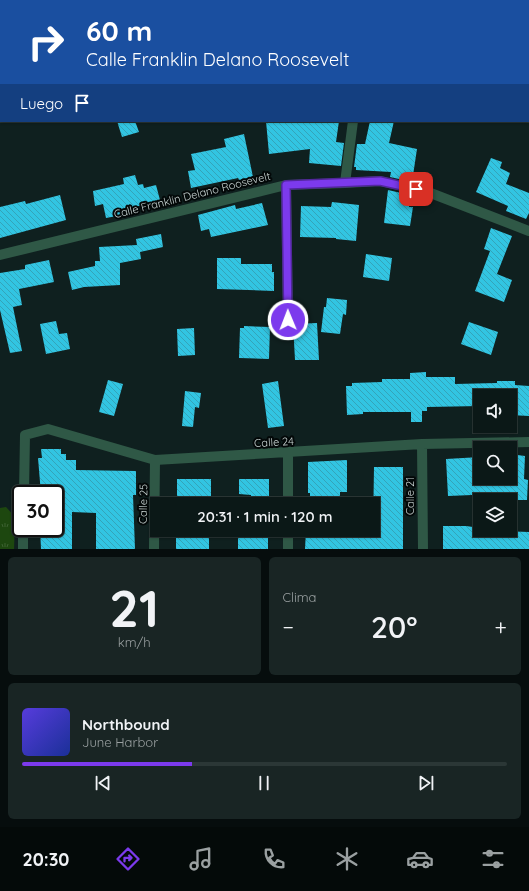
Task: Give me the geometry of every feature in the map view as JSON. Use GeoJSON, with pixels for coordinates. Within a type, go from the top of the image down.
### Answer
{"type":"FeatureCollection","features":[{"type":"Feature","properties":{"kind":"street"},"geometry":{"type":"LineString","coordinates":[[345,182],[353,122]]}},
{"type":"Feature","properties":{"kind":"street","name":"Calle Franklin Delano Roosevelt"},"geometry":{"type":"LineString","coordinates":[[0,255],[286,185],[345,182],[380,181],[428,192],[529,231]]}},
{"type":"Feature","properties":{"kind":"street"},"geometry":{"type":"LineString","coordinates":[[286,185],[288,320]]}},
{"type":"Feature","properties":{"kind":"street","name":"Calle 24"},"geometry":{"type":"LineString","coordinates":[[24,485],[25,435],[48,429],[156,460],[422,444],[529,442]]}},
{"type":"Feature","properties":{"kind":"street","name":"Calle 21"},"geometry":{"type":"LineString","coordinates":[[422,444],[423,549]]}},
{"type":"Feature","properties":{"kind":"street"},"geometry":{"type":"LineString","coordinates":[[288,453],[288,497]]}},
{"type":"Feature","properties":{"kind":"street","name":"Calle 25"},"geometry":{"type":"LineString","coordinates":[[154,549],[156,460]]}},
{"type":"Feature","properties":{"kind":"street"},"geometry":{"type":"LineString","coordinates":[[22,549],[23,537]]}},
{"type":"Feature","properties":{"kind":"street"},"geometry":{"type":"LineString","coordinates":[[288,537],[288,549]]}},
{"type":"Feature","properties":{"kind":"green space"},"geometry":{"type":"Polygon","coordinates":[[[6,507],[12,514],[12,537],[14,537],[14,549],[0,549],[0,508],[6,507]]]}},
{"type":"Feature","properties":{"kind":"building"},"geometry":{"type":"Polygon","coordinates":[[[117,122],[135,122],[139,132],[122,137],[117,122]]]}},
{"type":"Feature","properties":{"kind":"building"},"geometry":{"type":"Polygon","coordinates":[[[266,122],[339,122],[336,142],[344,143],[341,166],[309,163],[310,149],[269,154],[266,122]]]}},
{"type":"Feature","properties":{"kind":"building"},"geometry":{"type":"Polygon","coordinates":[[[370,122],[394,122],[389,143],[417,149],[412,182],[390,177],[391,172],[356,170],[356,167],[354,167],[357,144],[365,144],[370,122]]]}},
{"type":"Feature","properties":{"kind":"building"},"geometry":{"type":"Polygon","coordinates":[[[244,134],[253,177],[239,180],[238,178],[191,188],[188,171],[195,170],[191,154],[226,147],[224,139],[244,134]]]}},
{"type":"Feature","properties":{"kind":"building"},"geometry":{"type":"Polygon","coordinates":[[[491,158],[502,162],[500,168],[510,173],[506,184],[529,193],[529,213],[526,219],[506,211],[508,206],[476,192],[491,158]]]}},
{"type":"Feature","properties":{"kind":"building"},"geometry":{"type":"Polygon","coordinates":[[[135,175],[138,185],[143,184],[144,188],[156,185],[160,200],[121,211],[122,215],[106,218],[103,204],[95,206],[93,191],[124,184],[123,178],[135,175]]]}},
{"type":"Feature","properties":{"kind":"building"},"geometry":{"type":"Polygon","coordinates":[[[388,190],[410,195],[409,207],[413,207],[410,226],[384,223],[388,190]]]}},
{"type":"Feature","properties":{"kind":"building"},"geometry":{"type":"Polygon","coordinates":[[[60,195],[66,220],[0,238],[0,207],[25,201],[26,204],[60,195]]]}},
{"type":"Feature","properties":{"kind":"building"},"geometry":{"type":"Polygon","coordinates":[[[332,202],[359,205],[356,241],[336,238],[300,237],[301,206],[331,207],[332,202]]]}},
{"type":"Feature","properties":{"kind":"building"},"geometry":{"type":"Polygon","coordinates":[[[262,203],[268,225],[211,237],[209,229],[201,231],[198,215],[235,205],[236,209],[262,203]]]}},
{"type":"Feature","properties":{"kind":"building"},"geometry":{"type":"Polygon","coordinates":[[[491,228],[512,236],[497,274],[512,280],[504,302],[475,291],[490,251],[484,249],[491,228]]]}},
{"type":"Feature","properties":{"kind":"building"},"geometry":{"type":"Polygon","coordinates":[[[161,234],[163,247],[140,252],[141,259],[120,263],[120,285],[84,287],[72,290],[68,272],[95,266],[95,261],[100,261],[99,247],[137,245],[136,239],[161,234]]]}},
{"type":"Feature","properties":{"kind":"building"},"geometry":{"type":"Polygon","coordinates":[[[366,254],[392,258],[389,281],[363,277],[366,254]]]}},
{"type":"Feature","properties":{"kind":"building"},"geometry":{"type":"Polygon","coordinates":[[[217,258],[241,258],[241,264],[272,264],[272,272],[274,272],[274,291],[217,289],[217,258]]]}},
{"type":"Feature","properties":{"kind":"building"},"geometry":{"type":"Polygon","coordinates":[[[49,260],[54,282],[19,289],[22,305],[13,307],[22,351],[10,353],[0,310],[0,273],[25,269],[25,265],[49,260]]]}},
{"type":"Feature","properties":{"kind":"building"},"geometry":{"type":"Polygon","coordinates":[[[327,298],[347,300],[346,315],[343,314],[340,334],[321,332],[324,307],[326,307],[327,298]]]}},
{"type":"Feature","properties":{"kind":"building"},"geometry":{"type":"Polygon","coordinates":[[[56,321],[59,334],[67,333],[70,349],[46,354],[40,324],[56,321]]]}},
{"type":"Feature","properties":{"kind":"building"},"geometry":{"type":"Polygon","coordinates":[[[469,322],[498,332],[491,355],[461,344],[469,322]]]}},
{"type":"Feature","properties":{"kind":"building"},"geometry":{"type":"Polygon","coordinates":[[[317,323],[319,360],[295,360],[293,324],[317,323]]]}},
{"type":"Feature","properties":{"kind":"building"},"geometry":{"type":"Polygon","coordinates":[[[244,326],[270,327],[269,359],[239,358],[240,328],[244,328],[244,326]]]}},
{"type":"Feature","properties":{"kind":"building"},"geometry":{"type":"Polygon","coordinates":[[[194,328],[195,355],[178,356],[177,329],[194,328]]]}},
{"type":"Feature","properties":{"kind":"building"},"geometry":{"type":"Polygon","coordinates":[[[426,372],[426,377],[455,377],[455,384],[515,381],[515,385],[529,386],[529,416],[517,415],[517,389],[473,389],[473,406],[427,407],[427,411],[422,411],[422,422],[411,422],[411,412],[363,412],[363,414],[347,415],[346,386],[352,386],[352,383],[382,382],[382,379],[410,379],[410,373],[426,372]]]}},
{"type":"Feature","properties":{"kind":"building"},"geometry":{"type":"Polygon","coordinates":[[[108,380],[123,384],[114,416],[99,412],[108,380]]]}},
{"type":"Feature","properties":{"kind":"building"},"geometry":{"type":"Polygon","coordinates":[[[278,381],[284,426],[268,428],[262,384],[278,381]]]}},
{"type":"Feature","properties":{"kind":"building"},"geometry":{"type":"Polygon","coordinates":[[[185,391],[201,393],[199,408],[195,407],[193,427],[182,426],[185,391]]]}},
{"type":"Feature","properties":{"kind":"building"},"geometry":{"type":"Polygon","coordinates":[[[41,449],[61,449],[61,454],[66,454],[66,460],[76,460],[76,470],[136,471],[136,495],[133,495],[135,549],[96,549],[96,513],[72,512],[72,549],[41,549],[40,537],[64,537],[64,485],[40,485],[38,458],[42,458],[41,449]]]}},
{"type":"Feature","properties":{"kind":"building"},"geometry":{"type":"Polygon","coordinates":[[[517,455],[525,456],[524,479],[528,480],[527,500],[517,500],[517,493],[473,493],[473,500],[472,495],[448,496],[446,459],[473,457],[473,485],[517,485],[517,455]]]}},
{"type":"Feature","properties":{"kind":"building"},"geometry":{"type":"Polygon","coordinates":[[[347,460],[347,492],[340,492],[340,497],[310,497],[310,493],[308,493],[308,462],[347,460]]]}},
{"type":"Feature","properties":{"kind":"building"},"geometry":{"type":"Polygon","coordinates":[[[374,467],[403,467],[403,549],[305,549],[306,537],[380,537],[380,497],[374,497],[374,467]]]}},
{"type":"Feature","properties":{"kind":"building"},"geometry":{"type":"Polygon","coordinates":[[[177,479],[211,479],[211,497],[177,497],[177,479]]]}},
{"type":"Feature","properties":{"kind":"building"},"geometry":{"type":"Polygon","coordinates":[[[239,479],[269,479],[269,497],[251,497],[251,495],[239,494],[239,479]]]}},
{"type":"Feature","properties":{"kind":"building"},"geometry":{"type":"Polygon","coordinates":[[[443,526],[473,527],[473,537],[517,537],[517,532],[529,532],[529,549],[443,549],[443,526]]]}},
{"type":"Feature","properties":{"kind":"building"},"geometry":{"type":"Polygon","coordinates":[[[176,537],[209,537],[209,549],[176,549],[176,537]]]}},
{"type":"Feature","properties":{"kind":"building"},"geometry":{"type":"Polygon","coordinates":[[[238,537],[268,537],[268,549],[238,549],[238,537]]]}},
{"type":"Feature","properties":{"kind":"route"},"geometry":{"type":"LineString","coordinates":[[288,320],[286,185],[380,181],[416,189]]}}]}
